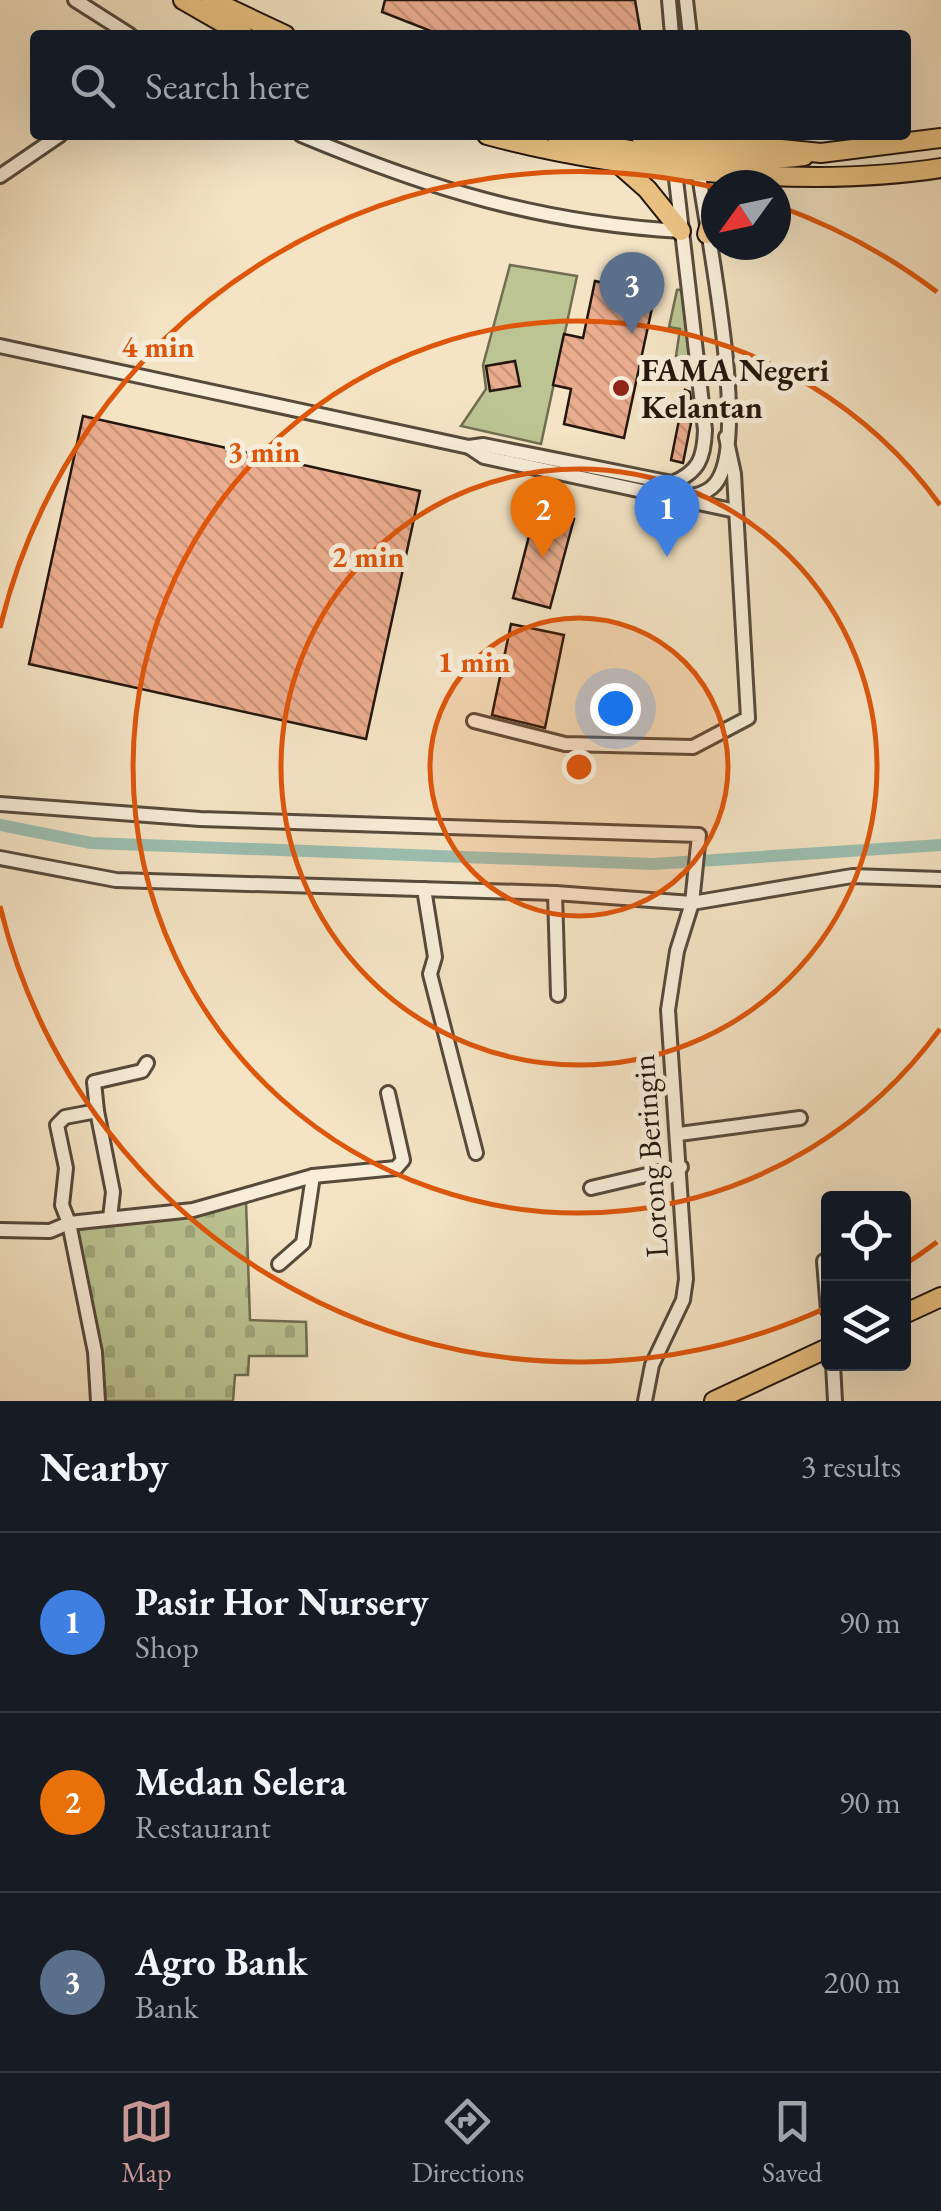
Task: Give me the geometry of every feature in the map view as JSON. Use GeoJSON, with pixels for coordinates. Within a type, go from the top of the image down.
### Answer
{"type":"FeatureCollection","features":[{"type":"Feature","properties":{"kind":"main road"},"geometry":{"type":"LineString","coordinates":[[183,0],[235,30]]}},
{"type":"Feature","properties":{"kind":"main road"},"geometry":{"type":"LineString","coordinates":[[211,0],[274,30]]}},
{"type":"Feature","properties":{"kind":"main road"},"geometry":{"type":"LineString","coordinates":[[580,140],[613,147],[821,153],[941,138]]}},
{"type":"Feature","properties":{"kind":"main road"},"geometry":{"type":"LineString","coordinates":[[512,140],[613,160],[675,148],[698,149],[834,178]]}},
{"type":"Feature","properties":{"kind":"main road"},"geometry":{"type":"LineString","coordinates":[[613,160],[647,189],[681,231]]}},
{"type":"Feature","properties":{"kind":"main road"},"geometry":{"type":"LineString","coordinates":[[791,182],[941,168]]}},
{"type":"Feature","properties":{"kind":"main road"},"geometry":{"type":"LineString","coordinates":[[911,1311],[941,1297]]}},
{"type":"Feature","properties":{"kind":"main road"},"geometry":{"type":"LineString","coordinates":[[714,1401],[821,1351]]}},
{"type":"Feature","properties":{"kind":"street"},"geometry":{"type":"LineString","coordinates":[[75,0],[122,30]]}},
{"type":"Feature","properties":{"kind":"street"},"geometry":{"type":"LineString","coordinates":[[668,0],[671,30]]}},
{"type":"Feature","properties":{"kind":"street"},"geometry":{"type":"LineString","coordinates":[[686,0],[689,30]]}},
{"type":"Feature","properties":{"kind":"street"},"geometry":{"type":"LineString","coordinates":[[0,176],[53,140]]}},
{"type":"Feature","properties":{"kind":"street"},"geometry":{"type":"LineString","coordinates":[[314,140],[496,204],[577,223],[681,231]]}},
{"type":"Feature","properties":{"kind":"street"},"geometry":{"type":"LineString","coordinates":[[0,346],[469,446],[483,445],[660,484],[672,483],[694,472],[704,451],[704,408],[681,231],[675,148]]}},
{"type":"Feature","properties":{"kind":"street"},"geometry":{"type":"LineString","coordinates":[[698,149],[701,177]]}},
{"type":"Feature","properties":{"kind":"street"},"geometry":{"type":"LineString","coordinates":[[678,500],[703,494],[720,479],[726,436],[727,373],[711,260]]}},
{"type":"Feature","properties":{"kind":"street"},"geometry":{"type":"LineString","coordinates":[[474,721],[564,744],[676,747],[697,746],[748,718],[733,457],[726,436]]}},
{"type":"Feature","properties":{"kind":"street"},"geometry":{"type":"LineString","coordinates":[[469,446],[484,457],[736,512]]}},
{"type":"Feature","properties":{"kind":"street","name":"Lorong Beringin"},"geometry":{"type":"LineString","coordinates":[[0,804],[200,819],[698,835],[692,903],[668,1004],[679,1134],[683,1300],[652,1365],[645,1401]]}},
{"type":"Feature","properties":{"kind":"street"},"geometry":{"type":"LineString","coordinates":[[0,858],[116,880],[555,893],[692,903],[852,876],[941,880]]}},
{"type":"Feature","properties":{"kind":"street"},"geometry":{"type":"LineString","coordinates":[[424,889],[435,957],[430,974],[476,1153]]}},
{"type":"Feature","properties":{"kind":"street"},"geometry":{"type":"LineString","coordinates":[[555,893],[558,995]]}},
{"type":"Feature","properties":{"kind":"street"},"geometry":{"type":"LineString","coordinates":[[110,1218],[112,1192],[94,1082],[142,1071],[147,1063]]}},
{"type":"Feature","properties":{"kind":"street"},"geometry":{"type":"LineString","coordinates":[[0,1230],[50,1231],[110,1218],[193,1210],[313,1176],[386,1172],[400,1165],[401,1140],[388,1093]]}},
{"type":"Feature","properties":{"kind":"street"},"geometry":{"type":"LineString","coordinates":[[97,1112],[64,1116],[57,1125],[66,1168],[62,1206],[70,1224],[95,1352],[98,1401]]}},
{"type":"Feature","properties":{"kind":"street"},"geometry":{"type":"LineString","coordinates":[[679,1134],[800,1118]]}},
{"type":"Feature","properties":{"kind":"street"},"geometry":{"type":"LineString","coordinates":[[592,1188],[680,1167]]}},
{"type":"Feature","properties":{"kind":"street"},"geometry":{"type":"LineString","coordinates":[[279,1264],[303,1243],[313,1176]]}},
{"type":"Feature","properties":{"kind":"street"},"geometry":{"type":"LineString","coordinates":[[833,1371],[835,1401]]}},
{"type":"Feature","properties":{"kind":"green space"},"geometry":{"type":"Polygon","coordinates":[[[510,265],[577,276],[541,444],[461,426],[486,389],[483,365],[510,265]]]}},
{"type":"Feature","properties":{"kind":"green space"},"geometry":{"type":"Polygon","coordinates":[[[686,289],[695,360],[676,356],[680,329],[669,327],[677,290],[686,289]]]}},
{"type":"Feature","properties":{"kind":"green space"},"geometry":{"type":"Polygon","coordinates":[[[246,1201],[250,1320],[306,1322],[307,1356],[249,1356],[248,1375],[235,1375],[233,1401],[99,1401],[76,1236],[79,1230],[246,1201]]]}},
{"type":"Feature","properties":{"kind":"building"},"geometry":{"type":"Polygon","coordinates":[[[385,0],[635,0],[640,30],[428,30],[382,12],[385,0]]]}},
{"type":"Feature","properties":{"kind":"building"},"geometry":{"type":"Polygon","coordinates":[[[595,281],[655,294],[624,438],[564,424],[571,389],[553,385],[564,334],[583,338],[595,281]]]}},
{"type":"Feature","properties":{"kind":"building"},"geometry":{"type":"Polygon","coordinates":[[[515,361],[520,386],[490,391],[486,366],[515,361]]]}},
{"type":"Feature","properties":{"kind":"building"},"geometry":{"type":"Polygon","coordinates":[[[685,390],[690,392],[693,413],[683,463],[671,460],[685,390]]]}},
{"type":"Feature","properties":{"kind":"building"},"geometry":{"type":"Polygon","coordinates":[[[83,416],[420,491],[366,739],[29,664],[83,416]]]}},
{"type":"Feature","properties":{"kind":"building"},"geometry":{"type":"Polygon","coordinates":[[[536,509],[574,519],[550,608],[513,598],[536,509]]]}},
{"type":"Feature","properties":{"kind":"building"},"geometry":{"type":"Polygon","coordinates":[[[511,624],[564,635],[545,728],[492,715],[511,624]]]}},
{"type":"Feature","properties":{"kind":"waterway"},"geometry":{"type":"LineString","coordinates":[[0,825],[91,843],[653,864],[941,845]]}},
{"type":"Feature","properties":{"kind":"place","name":"Agro Bank"},"geometry":{"type":"Point","coordinates":[632,334]}},
{"type":"Feature","properties":{"kind":"place","name":"FAMA Negeri Kelantan"},"geometry":{"type":"Point","coordinates":[621,388]}},
{"type":"Feature","properties":{"kind":"place","name":"Pasir Hor Nursery"},"geometry":{"type":"Point","coordinates":[667,557]}},
{"type":"Feature","properties":{"kind":"place","name":"Medan Selera"},"geometry":{"type":"Point","coordinates":[543,558]}}]}
